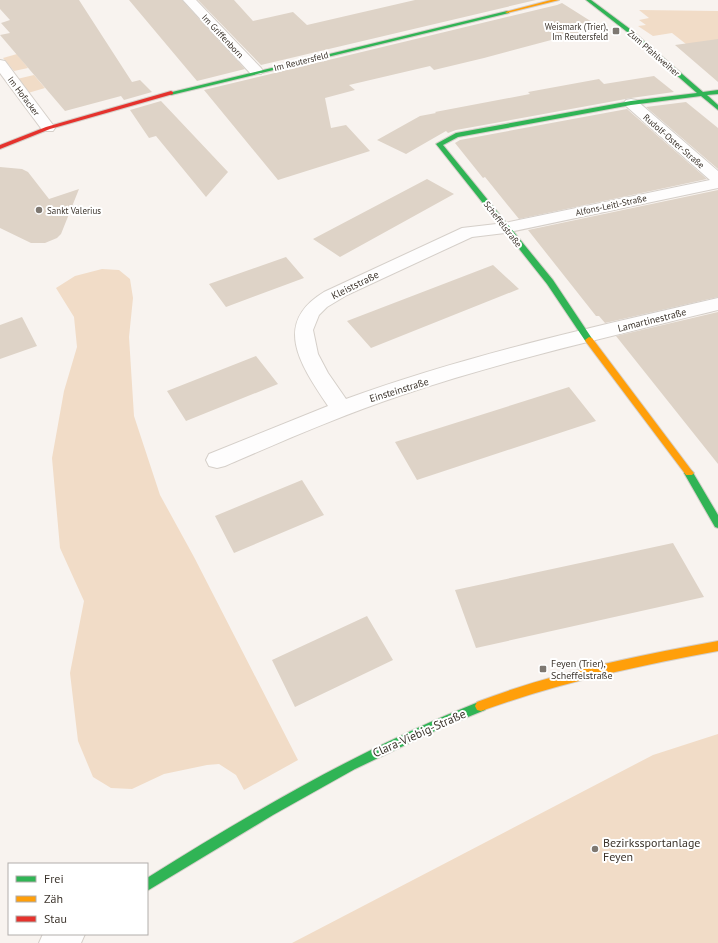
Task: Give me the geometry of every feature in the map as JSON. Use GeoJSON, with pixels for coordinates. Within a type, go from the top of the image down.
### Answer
{"type":"FeatureCollection","features":[{"type":"Feature","properties":{"kind":"street","name":"Im Griffenborn"},"geometry":{"type":"LineString","coordinates":[[189,0],[256,72]]}},
{"type":"Feature","properties":{"kind":"street","name":"Im Reutersfeld"},"geometry":{"type":"LineString","coordinates":[[0,147],[48,128],[177,91],[557,0]]}},
{"type":"Feature","properties":{"kind":"street","name":"Zum Pfahlweiher"},"geometry":{"type":"LineString","coordinates":[[588,0],[628,30],[718,108]]}},
{"type":"Feature","properties":{"kind":"street","name":"Im Hofacker"},"geometry":{"type":"LineString","coordinates":[[0,64],[48,128]]}},
{"type":"Feature","properties":{"kind":"street","name":"Scheffelstraße"},"geometry":{"type":"LineString","coordinates":[[718,92],[631,103],[456,135],[439,144],[505,228],[550,282],[586,336],[684,466],[718,524]]}},
{"type":"Feature","properties":{"kind":"street","name":"Rudolf-Oster-Straße"},"geometry":{"type":"LineString","coordinates":[[631,103],[718,179]]}},
{"type":"Feature","properties":{"kind":"street","name":"Alfons-Leitl-Straße"},"geometry":{"type":"LineString","coordinates":[[505,228],[718,183]]}},
{"type":"Feature","properties":{"kind":"street","name":"Kleiststraße"},"geometry":{"type":"LineString","coordinates":[[341,408],[322,380],[302,337],[306,320],[320,302],[468,232],[505,228]]}},
{"type":"Feature","properties":{"kind":"street","name":"Lamartinestraße"},"geometry":{"type":"LineString","coordinates":[[586,336],[718,304]]}},
{"type":"Feature","properties":{"kind":"street","name":"Einsteinstraße"},"geometry":{"type":"LineString","coordinates":[[217,460],[341,408],[395,390],[586,336]]}},
{"type":"Feature","properties":{"kind":"street","name":"Clara-Viebig-Straße"},"geometry":{"type":"LineString","coordinates":[[148,884],[250,821],[352,764],[445,720],[505,696],[554,682],[620,665],[718,646]]}},
{"type":"Feature","properties":{"kind":"street"},"geometry":{"type":"LineString","coordinates":[[55,943],[67,935]]}},
{"type":"Feature","properties":{"kind":"shaded area"},"geometry":{"type":"Polygon","coordinates":[[[639,10],[718,11],[718,43],[686,44],[672,33],[653,36],[638,26],[646,25],[639,20],[649,18],[639,10]]]}},
{"type":"Feature","properties":{"kind":"shaded area"},"geometry":{"type":"Polygon","coordinates":[[[17,54],[28,68],[14,71],[3,58],[17,54]]]}},
{"type":"Feature","properties":{"kind":"shaded area"},"geometry":{"type":"Polygon","coordinates":[[[34,75],[45,88],[28,93],[17,79],[34,75]]]}},
{"type":"Feature","properties":{"kind":"shaded area"},"geometry":{"type":"Polygon","coordinates":[[[102,269],[119,270],[130,279],[133,298],[129,337],[134,416],[160,495],[194,557],[298,760],[244,790],[236,775],[219,764],[164,774],[132,789],[111,788],[93,777],[78,741],[70,673],[84,601],[60,548],[52,458],[64,391],[77,347],[74,317],[56,288],[75,276],[102,269]]]}},
{"type":"Feature","properties":{"kind":"shaded area","name":"Bezirkssportanlage Feyen"},"geometry":{"type":"Polygon","coordinates":[[[718,734],[718,943],[292,943],[653,755],[718,734]]]}},
{"type":"Feature","properties":{"kind":"building"},"geometry":{"type":"Polygon","coordinates":[[[0,0],[79,0],[132,82],[140,80],[152,92],[124,100],[121,96],[65,111],[0,35],[10,33],[1,23],[10,20],[0,9],[0,0]]]}},
{"type":"Feature","properties":{"kind":"building"},"geometry":{"type":"Polygon","coordinates":[[[129,0],[182,0],[245,69],[197,81],[129,0]]]}},
{"type":"Feature","properties":{"kind":"building"},"geometry":{"type":"Polygon","coordinates":[[[198,0],[234,0],[253,21],[293,12],[307,25],[415,0],[536,0],[261,65],[198,0]]]}},
{"type":"Feature","properties":{"kind":"building"},"geometry":{"type":"Polygon","coordinates":[[[562,3],[600,27],[434,70],[430,66],[349,85],[355,90],[325,98],[331,128],[346,125],[370,151],[278,180],[204,90],[557,5],[562,3]]]}},
{"type":"Feature","properties":{"kind":"building"},"geometry":{"type":"Polygon","coordinates":[[[718,39],[718,82],[675,45],[718,39]]]}},
{"type":"Feature","properties":{"kind":"building"},"geometry":{"type":"Polygon","coordinates":[[[654,76],[674,92],[631,98],[456,130],[448,133],[446,131],[406,154],[377,140],[420,116],[436,113],[435,112],[530,94],[528,92],[599,79],[604,84],[654,76]]]}},
{"type":"Feature","properties":{"kind":"building"},"geometry":{"type":"Polygon","coordinates":[[[161,101],[228,172],[206,197],[156,136],[149,138],[130,110],[161,101]]]}},
{"type":"Feature","properties":{"kind":"building"},"geometry":{"type":"Polygon","coordinates":[[[686,102],[718,128],[718,169],[646,107],[686,102]]]}},
{"type":"Feature","properties":{"kind":"building"},"geometry":{"type":"Polygon","coordinates":[[[627,109],[707,179],[519,219],[455,143],[460,140],[627,109]]]}},
{"type":"Feature","properties":{"kind":"building","name":"Sankt Valerius"},"geometry":{"type":"Polygon","coordinates":[[[0,167],[22,169],[28,172],[49,199],[79,189],[61,234],[57,238],[45,243],[31,243],[0,228],[0,167]]]}},
{"type":"Feature","properties":{"kind":"building"},"geometry":{"type":"Polygon","coordinates":[[[427,179],[454,194],[340,257],[313,239],[427,179]]]}},
{"type":"Feature","properties":{"kind":"building"},"geometry":{"type":"Polygon","coordinates":[[[718,190],[718,297],[605,323],[599,316],[596,316],[528,230],[718,190]]]}},
{"type":"Feature","properties":{"kind":"building"},"geometry":{"type":"Polygon","coordinates":[[[286,257],[304,278],[226,307],[209,284],[286,257]]]}},
{"type":"Feature","properties":{"kind":"building"},"geometry":{"type":"Polygon","coordinates":[[[493,265],[519,289],[371,348],[347,321],[493,265]]]}},
{"type":"Feature","properties":{"kind":"building"},"geometry":{"type":"Polygon","coordinates":[[[718,312],[718,464],[616,336],[718,312]]]}},
{"type":"Feature","properties":{"kind":"building"},"geometry":{"type":"Polygon","coordinates":[[[22,317],[37,346],[0,359],[0,325],[22,317]]]}},
{"type":"Feature","properties":{"kind":"building"},"geometry":{"type":"Polygon","coordinates":[[[256,356],[278,384],[186,421],[167,391],[256,356]]]}},
{"type":"Feature","properties":{"kind":"building"},"geometry":{"type":"Polygon","coordinates":[[[569,387],[596,421],[417,480],[395,442],[569,387]]]}},
{"type":"Feature","properties":{"kind":"building"},"geometry":{"type":"Polygon","coordinates":[[[302,480],[324,515],[234,553],[215,516],[302,480]]]}},
{"type":"Feature","properties":{"kind":"building"},"geometry":{"type":"Polygon","coordinates":[[[673,543],[704,597],[476,648],[455,590],[673,543]]]}},
{"type":"Feature","properties":{"kind":"building"},"geometry":{"type":"Polygon","coordinates":[[[367,616],[393,660],[295,707],[272,660],[367,616]]]}},
{"type":"Feature","properties":{"kind":"traffic: fast"},"geometry":{"type":"LineString","coordinates":[[588,0],[628,30],[718,108]]}},
{"type":"Feature","properties":{"kind":"traffic: fast"},"geometry":{"type":"LineString","coordinates":[[171,93],[507,12]]}},
{"type":"Feature","properties":{"kind":"traffic: fast"},"geometry":{"type":"LineString","coordinates":[[589,340],[550,282],[439,144],[456,135],[631,103],[718,92]]}},
{"type":"Feature","properties":{"kind":"traffic: fast"},"geometry":{"type":"LineString","coordinates":[[689,473],[718,524]]}},
{"type":"Feature","properties":{"kind":"traffic: fast"},"geometry":{"type":"LineString","coordinates":[[148,884],[268,811],[351,765],[437,724],[481,706]]}},
{"type":"Feature","properties":{"kind":"traffic: slow"},"geometry":{"type":"LineString","coordinates":[[507,12],[557,0]]}},
{"type":"Feature","properties":{"kind":"traffic: slow"},"geometry":{"type":"LineString","coordinates":[[589,340],[689,473]]}},
{"type":"Feature","properties":{"kind":"traffic: slow"},"geometry":{"type":"LineString","coordinates":[[481,706],[539,686],[598,670],[718,646]]}},
{"type":"Feature","properties":{"kind":"traffic: jam"},"geometry":{"type":"LineString","coordinates":[[0,147],[48,128],[171,93]]}},
{"type":"Feature","properties":{"kind":"place","name":"Weismark (Trier), Im Reutersfeld"},"geometry":{"type":"Point","coordinates":[616,31]}},
{"type":"Feature","properties":{"kind":"place","name":"Sankt Valerius"},"geometry":{"type":"Point","coordinates":[39,210]}},
{"type":"Feature","properties":{"kind":"place","name":"Feyen (Trier), Scheffelstraße"},"geometry":{"type":"Point","coordinates":[543,669]}},
{"type":"Feature","properties":{"kind":"place","name":"Bezirkssportanlage Feyen"},"geometry":{"type":"Point","coordinates":[595,849]}}]}
